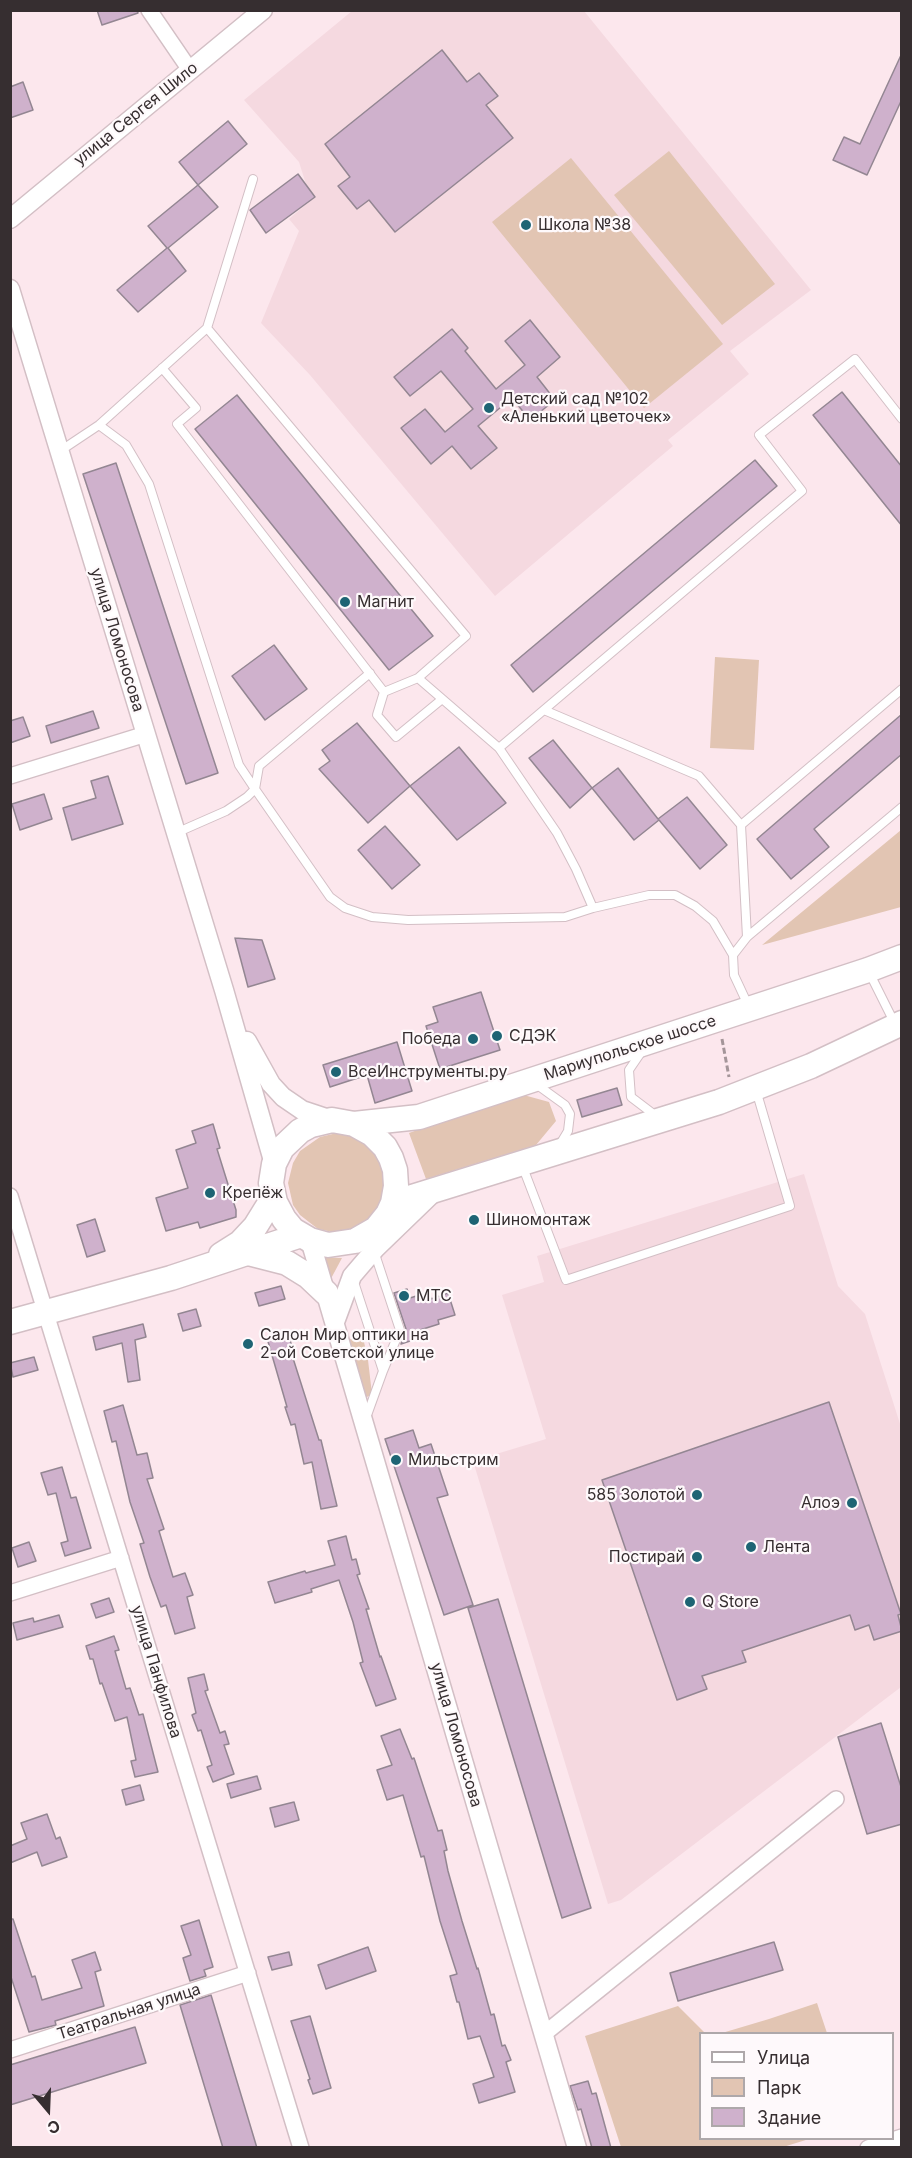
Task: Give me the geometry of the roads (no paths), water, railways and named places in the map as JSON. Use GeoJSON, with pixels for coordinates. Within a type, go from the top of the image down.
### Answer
{"type":"FeatureCollection","features":[{"type":"Feature","properties":{"kind":"main road","name":"Мариупольское шоссе"},"geometry":{"type":"LineString","coordinates":[[343,1122],[419,1117],[902,957]]}},
{"type":"Feature","properties":{"kind":"main road"},"geometry":{"type":"LineString","coordinates":[[393,1203],[733,1096],[811,1066],[899,1024]]}},
{"type":"Feature","properties":{"kind":"main road"},"geometry":{"type":"LineString","coordinates":[[343,1122],[372,1134],[385,1147],[395,1170],[396,1186],[393,1203],[382,1222],[365,1237],[343,1244],[328,1245],[305,1238],[284,1220],[273,1198],[274,1164],[282,1149],[300,1131],[311,1125],[343,1122]]}},
{"type":"Feature","properties":{"kind":"main road"},"geometry":{"type":"LineString","coordinates":[[171,1278],[240,1243],[255,1227],[273,1198]]}},
{"type":"Feature","properties":{"kind":"main road"},"geometry":{"type":"LineString","coordinates":[[10,1322],[305,1238]]}},
{"type":"Feature","properties":{"kind":"main road"},"geometry":{"type":"LineString","coordinates":[[248,1253],[286,1263],[308,1276],[326,1293]]}},
{"type":"Feature","properties":{"kind":"street"},"geometry":{"type":"LineString","coordinates":[[148,10],[190,70]]}},
{"type":"Feature","properties":{"kind":"street","name":"улица Сергея Шило"},"geometry":{"type":"LineString","coordinates":[[10,219],[263,10]]}},
{"type":"Feature","properties":{"kind":"street","name":"улица Ломоносова"},"geometry":{"type":"LineString","coordinates":[[10,289],[224,990],[274,1164]]}},
{"type":"Feature","properties":{"kind":"street"},"geometry":{"type":"LineString","coordinates":[[10,776],[146,734]]}},
{"type":"Feature","properties":{"kind":"street","name":"улица Ломоносова"},"geometry":{"type":"LineString","coordinates":[[224,990],[253,1054],[271,1084],[283,1097],[302,1110],[343,1122]]}},
{"type":"Feature","properties":{"kind":"street"},"geometry":{"type":"LineString","coordinates":[[335,1322],[352,1276],[436,1190]]}},
{"type":"Feature","properties":{"kind":"street","name":"улица Панфилова"},"geometry":{"type":"LineString","coordinates":[[10,1196],[301,2148]]}},
{"type":"Feature","properties":{"kind":"street","name":"улица Ломоносова"},"geometry":{"type":"LineString","coordinates":[[305,1238],[326,1293],[365,1422],[577,2148]]}},
{"type":"Feature","properties":{"kind":"street"},"geometry":{"type":"LineString","coordinates":[[10,1593],[121,1558]]}},
{"type":"Feature","properties":{"kind":"street"},"geometry":{"type":"LineString","coordinates":[[544,2034],[836,1799]]}},
{"type":"Feature","properties":{"kind":"street","name":"Театральная улица"},"geometry":{"type":"LineString","coordinates":[[12,2045],[248,1973]]}},
{"type":"Feature","properties":{"kind":"street"},"geometry":{"type":"LineString","coordinates":[[868,2148],[893,2140]]}},
{"type":"Feature","properties":{"kind":"lane"},"geometry":{"type":"LineString","coordinates":[[60,451],[99,425],[207,328],[252,179]]}},
{"type":"Feature","properties":{"kind":"lane"},"geometry":{"type":"LineString","coordinates":[[207,328],[466,636],[418,678],[384,692]]}},
{"type":"Feature","properties":{"kind":"lane"},"geometry":{"type":"LineString","coordinates":[[499,748],[802,490],[759,435],[855,359],[902,419]]}},
{"type":"Feature","properties":{"kind":"lane"},"geometry":{"type":"LineString","coordinates":[[162,368],[196,408],[177,424],[384,692]]}},
{"type":"Feature","properties":{"kind":"lane"},"geometry":{"type":"LineString","coordinates":[[99,425],[126,445],[149,484],[239,765],[330,897],[345,908],[372,917],[408,920],[565,918],[593,908],[650,895],[675,895],[695,906],[713,921],[733,955],[734,975],[750,1009]]}},
{"type":"Feature","properties":{"kind":"lane"},"geometry":{"type":"LineString","coordinates":[[176,833],[226,811],[247,796],[255,789],[259,766],[370,673]]}},
{"type":"Feature","properties":{"kind":"lane"},"geometry":{"type":"LineString","coordinates":[[418,678],[499,748],[557,833],[593,908]]}},
{"type":"Feature","properties":{"kind":"lane"},"geometry":{"type":"LineString","coordinates":[[741,825],[902,689]]}},
{"type":"Feature","properties":{"kind":"lane"},"geometry":{"type":"LineString","coordinates":[[384,692],[377,715],[396,737],[441,700]]}},
{"type":"Feature","properties":{"kind":"lane"},"geometry":{"type":"LineString","coordinates":[[544,710],[699,776],[741,825],[747,937]]}},
{"type":"Feature","properties":{"kind":"lane"},"geometry":{"type":"LineString","coordinates":[[733,955],[747,937],[902,807]]}},
{"type":"Feature","properties":{"kind":"lane"},"geometry":{"type":"LineString","coordinates":[[868,970],[899,1024]]}},
{"type":"Feature","properties":{"kind":"lane"},"geometry":{"type":"LineString","coordinates":[[647,1042],[630,1070],[631,1097],[662,1119]]}},
{"type":"Feature","properties":{"kind":"lane"},"geometry":{"type":"LineString","coordinates":[[531,1080],[565,1105],[570,1114],[568,1131],[555,1153]]}},
{"type":"Feature","properties":{"kind":"lane"},"geometry":{"type":"LineString","coordinates":[[522,1163],[566,1280],[790,1206],[755,1088]]}},
{"type":"Feature","properties":{"kind":"lane"},"geometry":{"type":"LineString","coordinates":[[365,1422],[400,1330],[374,1251]]}},
{"type":"Feature","properties":{"kind":"lane"},"geometry":{"type":"LineString","coordinates":[[352,1276],[383,1371]]}},
{"type":"Feature","properties":{"kind":"place","name":"Школа №38"},"geometry":{"type":"Point","coordinates":[526,225]}},
{"type":"Feature","properties":{"kind":"place","name":"Детский сад №102 «Аленький цветочек»"},"geometry":{"type":"Point","coordinates":[489,408]}},
{"type":"Feature","properties":{"kind":"place","name":"Магнит"},"geometry":{"type":"Point","coordinates":[345,602]}},
{"type":"Feature","properties":{"kind":"place","name":"СДЭК"},"geometry":{"type":"Point","coordinates":[497,1036]}},
{"type":"Feature","properties":{"kind":"place","name":"Победа"},"geometry":{"type":"Point","coordinates":[473,1039]}},
{"type":"Feature","properties":{"kind":"place","name":"ВсеИнструменты.ру"},"geometry":{"type":"Point","coordinates":[336,1072]}},
{"type":"Feature","properties":{"kind":"place","name":"Крепёж"},"geometry":{"type":"Point","coordinates":[210,1193]}},
{"type":"Feature","properties":{"kind":"place","name":"Шиномонтаж"},"geometry":{"type":"Point","coordinates":[474,1220]}},
{"type":"Feature","properties":{"kind":"place","name":"МТС"},"geometry":{"type":"Point","coordinates":[404,1296]}},
{"type":"Feature","properties":{"kind":"place","name":"Салон Мир оптики на 2-ой Советской улице"},"geometry":{"type":"Point","coordinates":[248,1344]}},
{"type":"Feature","properties":{"kind":"place","name":"Мильстрим"},"geometry":{"type":"Point","coordinates":[396,1460]}},
{"type":"Feature","properties":{"kind":"place","name":"585 Золотой"},"geometry":{"type":"Point","coordinates":[697,1495]}},
{"type":"Feature","properties":{"kind":"place","name":"Алоэ"},"geometry":{"type":"Point","coordinates":[852,1503]}},
{"type":"Feature","properties":{"kind":"place","name":"Лента"},"geometry":{"type":"Point","coordinates":[751,1547]}},
{"type":"Feature","properties":{"kind":"place","name":"Постирай"},"geometry":{"type":"Point","coordinates":[697,1557]}},
{"type":"Feature","properties":{"kind":"place","name":"Q Store"},"geometry":{"type":"Point","coordinates":[690,1602]}}]}
